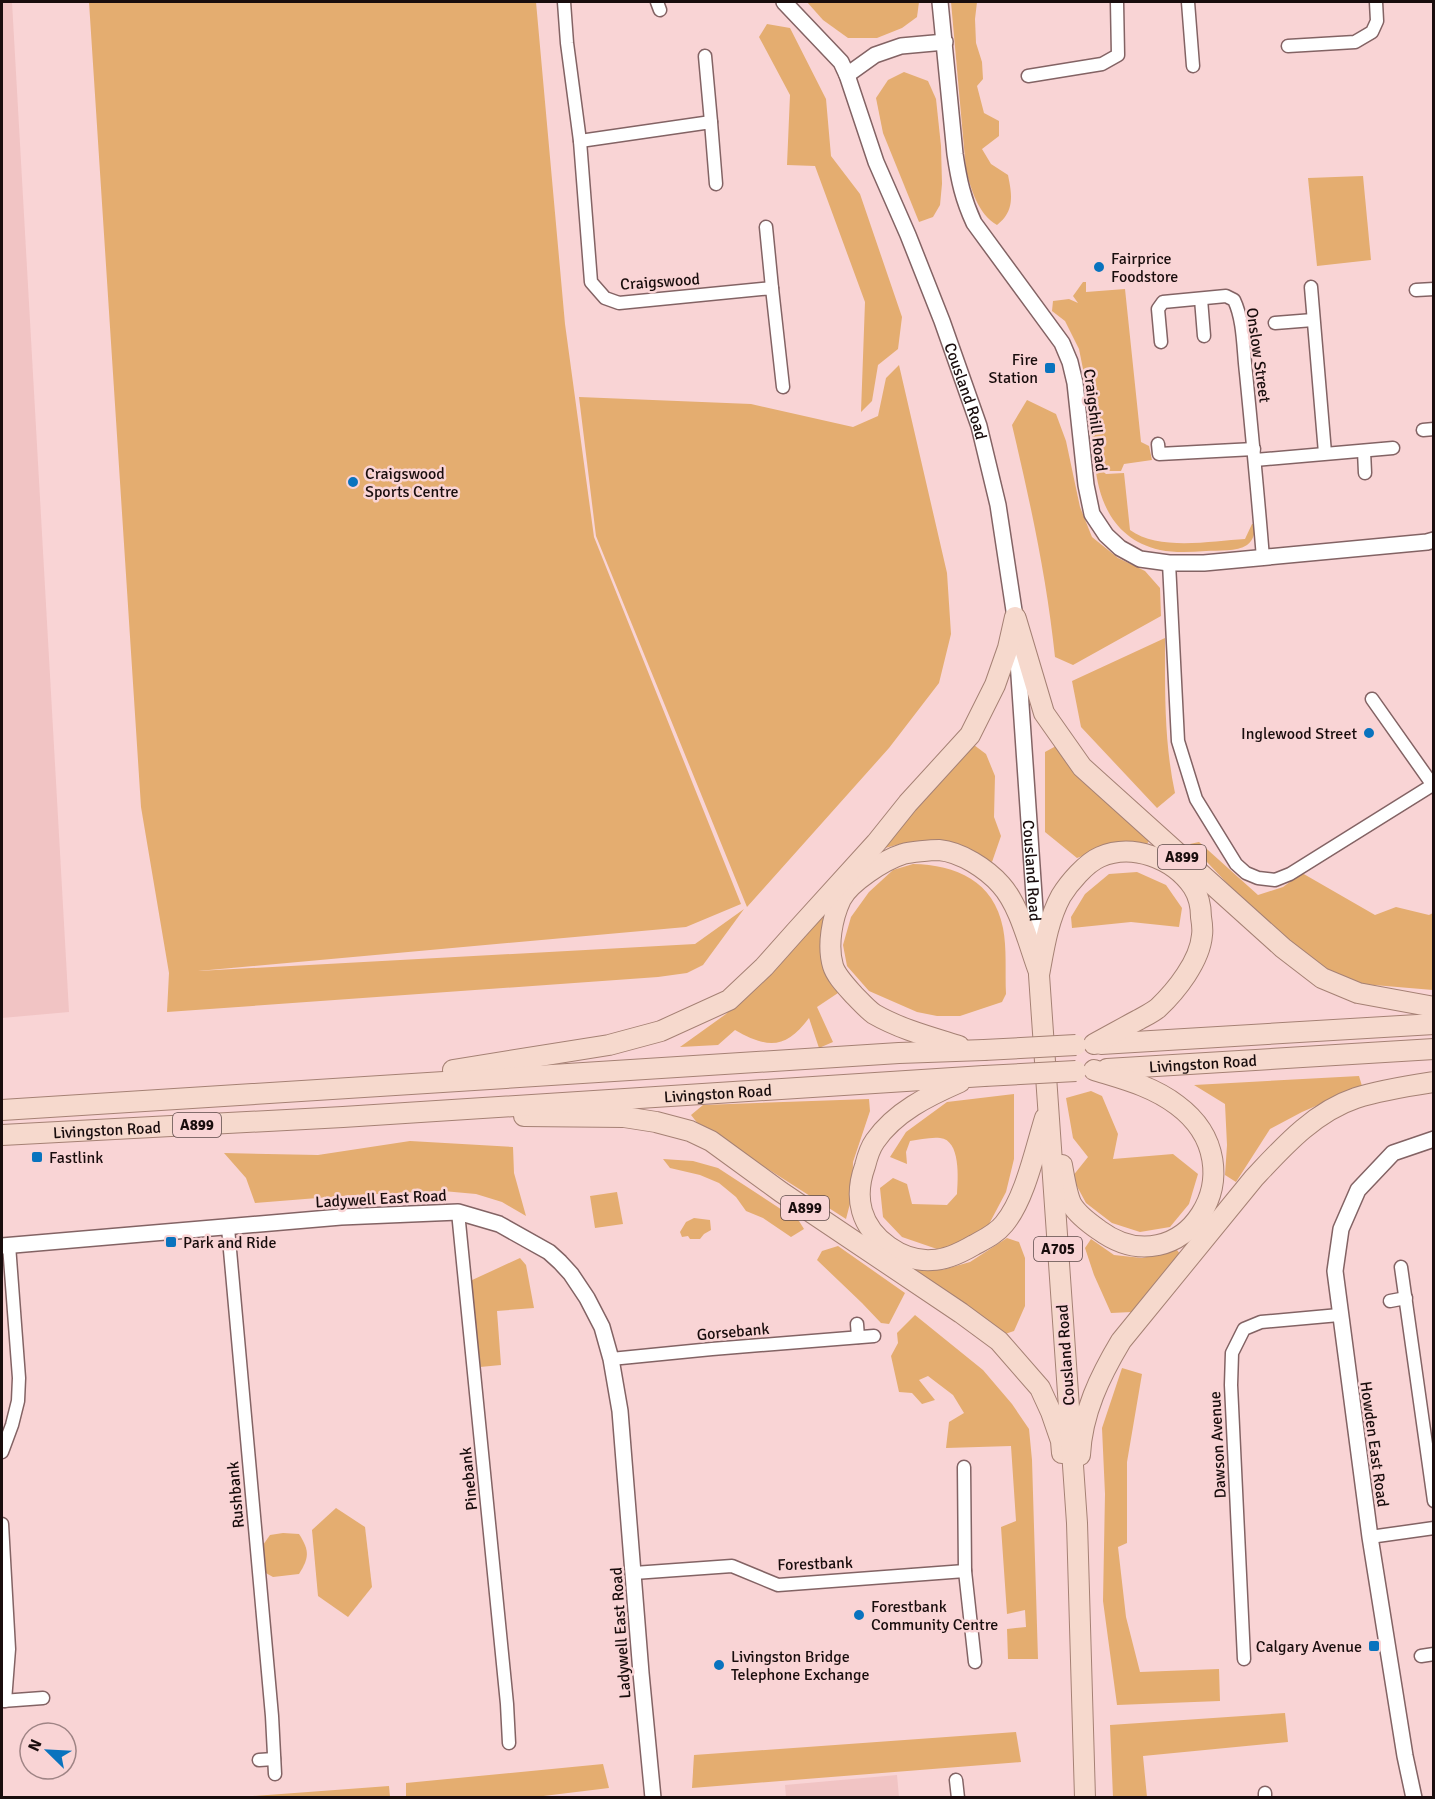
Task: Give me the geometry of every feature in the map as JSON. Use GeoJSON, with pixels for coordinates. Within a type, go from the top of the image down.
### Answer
{"type":"FeatureCollection","features":[{"type":"Feature","properties":{"kind":"main road","name":"A899"},"geometry":{"type":"LineString","coordinates":[[1015,617],[1044,712],[1082,767],[1283,948],[1322,978],[1358,993],[1434,1007]]}},
{"type":"Feature","properties":{"kind":"main road","name":"A899"},"geometry":{"type":"LineString","coordinates":[[360,1088],[429,1074],[609,1045],[662,1031],[729,1000],[764,967],[970,735],[995,685],[1008,648],[1015,617]]}},
{"type":"Feature","properties":{"kind":"main road","name":"A899"},"geometry":{"type":"LineString","coordinates":[[979,1050],[910,1031],[872,1013],[847,987],[833,967],[831,942],[834,919],[846,892],[883,863],[903,854],[939,850],[964,858],[985,869],[1002,886],[1014,906],[1040,975]]}},
{"type":"Feature","properties":{"kind":"main road","name":"A899"},"geometry":{"type":"LineString","coordinates":[[1040,975],[1053,913],[1075,877],[1098,858],[1125,851],[1151,855],[1183,875],[1193,887],[1201,908],[1202,937],[1194,960],[1179,986],[1156,1010],[1085,1044]]}},
{"type":"Feature","properties":{"kind":"main road","name":"Cousland Road"},"geometry":{"type":"LineString","coordinates":[[1040,975],[1077,1523],[1085,1797]]}},
{"type":"Feature","properties":{"kind":"main road","name":"Livingston Road"},"geometry":{"type":"LineString","coordinates":[[2,1110],[899,1053],[1434,1024]]}},
{"type":"Feature","properties":{"kind":"main road","name":"Livingston Road"},"geometry":{"type":"LineString","coordinates":[[2,1135],[1434,1049]]}},
{"type":"Feature","properties":{"kind":"main road"},"geometry":{"type":"LineString","coordinates":[[1048,1107],[1071,1204],[1082,1217],[1116,1241],[1137,1246],[1163,1243],[1182,1234],[1196,1222],[1206,1207],[1213,1189],[1213,1166],[1207,1141],[1196,1123],[1179,1106],[1152,1089],[1085,1071]]}},
{"type":"Feature","properties":{"kind":"main road"},"geometry":{"type":"LineString","coordinates":[[977,1077],[913,1105],[884,1128],[873,1143],[861,1178],[862,1210],[875,1234],[898,1253],[914,1259],[945,1258],[970,1248],[995,1234],[1014,1209],[1048,1107]]}},
{"type":"Feature","properties":{"kind":"main road"},"geometry":{"type":"LineString","coordinates":[[1077,1523],[1080,1449],[1089,1402],[1104,1369],[1121,1341],[1142,1314],[1254,1178],[1276,1153],[1305,1127],[1354,1098],[1434,1082]]}},
{"type":"Feature","properties":{"kind":"main road","name":"A899"},"geometry":{"type":"LineString","coordinates":[[393,1113],[624,1117],[690,1131],[711,1141],[781,1192],[999,1341],[1041,1388],[1061,1441],[1065,1471],[1077,1523]]}},
{"type":"Feature","properties":{"kind":"street","name":"Craigswood"},"geometry":{"type":"LineString","coordinates":[[564,2],[580,141],[591,282],[605,298],[619,303],[772,288]]}},
{"type":"Feature","properties":{"kind":"street","name":"Cousland Road"},"geometry":{"type":"LineString","coordinates":[[784,2],[841,62],[847,75],[876,162],[942,321],[979,426],[998,505],[1015,617],[1040,975]]}},
{"type":"Feature","properties":{"kind":"street","name":"Craigshill Road"},"geometry":{"type":"LineString","coordinates":[[940,2],[957,166],[964,202],[974,223],[1062,343],[1075,383],[1086,485],[1092,514],[1106,535],[1120,548],[1140,559],[1169,563],[1204,563],[1263,558],[1434,540]]}},
{"type":"Feature","properties":{"kind":"street"},"geometry":{"type":"LineString","coordinates":[[1028,76],[1102,63],[1118,55],[1117,2]]}},
{"type":"Feature","properties":{"kind":"street"},"geometry":{"type":"LineString","coordinates":[[1188,2],[1193,66]]}},
{"type":"Feature","properties":{"kind":"street"},"geometry":{"type":"LineString","coordinates":[[1288,46],[1355,42],[1372,32],[1375,27],[1376,2]]}},
{"type":"Feature","properties":{"kind":"street"},"geometry":{"type":"LineString","coordinates":[[847,75],[875,55],[900,46],[945,42]]}},
{"type":"Feature","properties":{"kind":"street"},"geometry":{"type":"LineString","coordinates":[[705,56],[716,184]]}},
{"type":"Feature","properties":{"kind":"street"},"geometry":{"type":"LineString","coordinates":[[580,141],[711,122]]}},
{"type":"Feature","properties":{"kind":"street"},"geometry":{"type":"LineString","coordinates":[[766,226],[783,387]]}},
{"type":"Feature","properties":{"kind":"street"},"geometry":{"type":"LineString","coordinates":[[1311,287],[1324,453]]}},
{"type":"Feature","properties":{"kind":"street"},"geometry":{"type":"LineString","coordinates":[[1416,290],[1434,289]]}},
{"type":"Feature","properties":{"kind":"street","name":"Onslow Street"},"geometry":{"type":"LineString","coordinates":[[1161,342],[1158,309],[1163,302],[1226,296],[1234,300],[1239,310],[1255,454],[1263,558]]}},
{"type":"Feature","properties":{"kind":"street"},"geometry":{"type":"LineString","coordinates":[[1201,298],[1204,336]]}},
{"type":"Feature","properties":{"kind":"street","name":"Onslow Street"},"geometry":{"type":"LineString","coordinates":[[1275,323],[1313,320]]}},
{"type":"Feature","properties":{"kind":"street"},"geometry":{"type":"LineString","coordinates":[[1158,444],[1159,454],[1324,453],[1393,448]]}},
{"type":"Feature","properties":{"kind":"street"},"geometry":{"type":"LineString","coordinates":[[1364,451],[1365,473]]}},
{"type":"Feature","properties":{"kind":"street"},"geometry":{"type":"LineString","coordinates":[[1169,563],[1178,741],[1196,799],[1236,864],[1246,873],[1258,878],[1275,880],[1290,874],[1433,784],[1372,699]]}},
{"type":"Feature","properties":{"kind":"street","name":"Howden East Road"},"geometry":{"type":"LineString","coordinates":[[1414,1797],[1405,1756],[1370,1537],[1335,1271],[1341,1229],[1358,1190],[1393,1153],[1434,1139]]}},
{"type":"Feature","properties":{"kind":"street","name":"Ladywell East Road"},"geometry":{"type":"LineString","coordinates":[[5,1246],[341,1217],[458,1212],[499,1224],[549,1252],[570,1274],[587,1298],[602,1327],[611,1359],[620,1411],[652,1797]]}},
{"type":"Feature","properties":{"kind":"street","name":"Pinebank"},"geometry":{"type":"LineString","coordinates":[[458,1212],[509,1743]]}},
{"type":"Feature","properties":{"kind":"street","name":"Rushbank"},"geometry":{"type":"LineString","coordinates":[[228,1228],[272,1716],[275,1774]]}},
{"type":"Feature","properties":{"kind":"street"},"geometry":{"type":"LineString","coordinates":[[2,1452],[18,1401],[19,1378],[5,1246]]}},
{"type":"Feature","properties":{"kind":"street"},"geometry":{"type":"LineString","coordinates":[[1401,1268],[1430,1444],[1434,1501]]}},
{"type":"Feature","properties":{"kind":"street"},"geometry":{"type":"LineString","coordinates":[[1390,1300],[1406,1298]]}},
{"type":"Feature","properties":{"kind":"street","name":"Dawson Avenue"},"geometry":{"type":"LineString","coordinates":[[1244,1659],[1231,1385],[1232,1353],[1244,1329],[1261,1322],[1339,1315]]}},
{"type":"Feature","properties":{"kind":"street","name":"Gorsebank"},"geometry":{"type":"LineString","coordinates":[[611,1359],[857,1331],[874,1336]]}},
{"type":"Feature","properties":{"kind":"street"},"geometry":{"type":"LineString","coordinates":[[964,1467],[966,1571],[975,1662]]}},
{"type":"Feature","properties":{"kind":"street"},"geometry":{"type":"LineString","coordinates":[[2,1524],[9,1649],[3,1701],[42,1698]]}},
{"type":"Feature","properties":{"kind":"street"},"geometry":{"type":"LineString","coordinates":[[1370,1537],[1434,1528]]}},
{"type":"Feature","properties":{"kind":"street","name":"Forestbank"},"geometry":{"type":"LineString","coordinates":[[634,1573],[732,1566],[778,1585],[966,1571]]}},
{"type":"Feature","properties":{"kind":"street"},"geometry":{"type":"LineString","coordinates":[[259,1760],[274,1759]]}},
{"type":"Feature","properties":{"kind":"street"},"geometry":{"type":"LineString","coordinates":[[956,1780],[958,1797]]}},
{"type":"Feature","properties":{"kind":"shaded area"},"geometry":{"type":"Polygon","coordinates":[[[2,2],[12,2],[69,1012],[2,1018],[2,2]]]}},
{"type":"Feature","properties":{"kind":"shaded area","name":"Craigswood Sports Centre"},"geometry":{"type":"Polygon","coordinates":[[[89,2],[536,2],[565,324],[594,537],[741,904],[686,927],[198,971],[695,944],[744,909],[703,965],[687,973],[658,977],[167,1012],[169,973],[141,807],[89,2]]]}},
{"type":"Feature","properties":{"kind":"shaded area"},"geometry":{"type":"Polygon","coordinates":[[[807,2],[919,2],[917,17],[902,28],[877,38],[848,38],[823,20],[807,2]]]}},
{"type":"Feature","properties":{"kind":"shaded area"},"geometry":{"type":"Polygon","coordinates":[[[951,2],[977,2],[976,43],[982,62],[983,79],[977,86],[984,113],[999,121],[999,136],[982,149],[991,164],[1008,175],[1010,189],[1011,202],[1007,214],[997,225],[980,208],[966,170],[951,2]]]}},
{"type":"Feature","properties":{"kind":"shaded area"},"geometry":{"type":"Polygon","coordinates":[[[767,24],[790,28],[826,99],[831,156],[860,194],[902,317],[898,349],[878,365],[872,401],[861,412],[865,302],[815,166],[787,165],[790,95],[759,37],[767,24]]]}},
{"type":"Feature","properties":{"kind":"shaded area"},"geometry":{"type":"Polygon","coordinates":[[[904,72],[928,81],[936,99],[941,146],[940,205],[933,217],[919,222],[883,133],[876,98],[888,80],[904,72]]]}},
{"type":"Feature","properties":{"kind":"shaded area"},"geometry":{"type":"Polygon","coordinates":[[[1363,176],[1371,260],[1317,266],[1308,178],[1363,176]]]}},
{"type":"Feature","properties":{"kind":"shaded area"},"geometry":{"type":"Polygon","coordinates":[[[1083,282],[1086,282],[1086,292],[1125,289],[1141,442],[1149,446],[1152,460],[1124,464],[1121,471],[1107,471],[1095,460],[1086,380],[1091,373],[1085,379],[1079,349],[1065,321],[1052,311],[1053,301],[1069,299],[1078,303],[1073,296],[1083,282]]]}},
{"type":"Feature","properties":{"kind":"shaded area"},"geometry":{"type":"Polygon","coordinates":[[[899,365],[947,573],[951,634],[939,683],[889,748],[747,907],[596,536],[579,397],[751,404],[853,427],[878,416],[886,378],[899,365]]]}},
{"type":"Feature","properties":{"kind":"shaded area"},"geometry":{"type":"Polygon","coordinates":[[[1027,400],[1056,414],[1066,441],[1080,507],[1092,537],[1118,558],[1145,571],[1160,588],[1161,616],[1073,665],[1055,657],[1037,540],[1012,425],[1027,400]]]}},
{"type":"Feature","properties":{"kind":"shaded area"},"geometry":{"type":"Polygon","coordinates":[[[1095,464],[1106,474],[1124,473],[1130,530],[1142,536],[1170,543],[1245,539],[1252,524],[1255,524],[1253,538],[1243,547],[1227,550],[1171,552],[1145,545],[1132,538],[1112,519],[1101,493],[1095,464]]]}},
{"type":"Feature","properties":{"kind":"shaded area"},"geometry":{"type":"Polygon","coordinates":[[[1165,638],[1167,735],[1175,793],[1157,808],[1081,727],[1072,681],[1165,638]]]}},
{"type":"Feature","properties":{"kind":"shaded area"},"geometry":{"type":"Polygon","coordinates":[[[974,745],[986,754],[995,776],[994,817],[1001,836],[992,862],[936,840],[896,845],[878,850],[925,797],[974,745]]]}},
{"type":"Feature","properties":{"kind":"shaded area"},"geometry":{"type":"Polygon","coordinates":[[[1056,746],[1091,787],[1149,841],[1144,848],[1118,843],[1077,858],[1045,832],[1045,752],[1056,746]]]}},
{"type":"Feature","properties":{"kind":"shaded area"},"geometry":{"type":"Polygon","coordinates":[[[1199,842],[1258,895],[1283,887],[1302,873],[1375,915],[1396,907],[1429,915],[1433,913],[1433,990],[1362,984],[1321,967],[1274,933],[1190,844],[1199,842]]]}},
{"type":"Feature","properties":{"kind":"shaded area"},"geometry":{"type":"Polygon","coordinates":[[[913,864],[929,865],[958,872],[982,887],[991,898],[998,912],[1004,936],[1006,994],[1002,1002],[960,1016],[937,1016],[917,1012],[869,991],[847,966],[843,945],[851,917],[869,892],[893,870],[913,864]]]}},
{"type":"Feature","properties":{"kind":"shaded area"},"geometry":{"type":"Polygon","coordinates":[[[1137,872],[1166,885],[1182,908],[1179,927],[1131,922],[1072,928],[1071,917],[1085,894],[1109,874],[1137,872]]]}},
{"type":"Feature","properties":{"kind":"shaded area"},"geometry":{"type":"Polygon","coordinates":[[[826,908],[822,943],[829,981],[838,993],[817,1007],[833,1042],[819,1048],[809,1018],[792,1036],[776,1043],[757,1040],[735,1030],[718,1045],[680,1047],[726,1014],[826,908]]]}},
{"type":"Feature","properties":{"kind":"shaded area"},"geometry":{"type":"Polygon","coordinates":[[[1359,1076],[1362,1086],[1302,1112],[1270,1129],[1236,1182],[1225,1175],[1227,1145],[1225,1104],[1194,1085],[1359,1076]]]}},
{"type":"Feature","properties":{"kind":"shaded area"},"geometry":{"type":"Polygon","coordinates":[[[1091,1091],[1102,1096],[1118,1134],[1113,1159],[1173,1154],[1198,1174],[1189,1204],[1170,1227],[1140,1232],[1112,1223],[1086,1203],[1072,1177],[1088,1157],[1073,1138],[1066,1098],[1091,1091]]]}},
{"type":"Feature","properties":{"kind":"shaded area"},"geometry":{"type":"Polygon","coordinates":[[[1014,1094],[1014,1159],[1006,1192],[988,1226],[964,1244],[937,1249],[902,1237],[883,1217],[880,1188],[893,1178],[907,1184],[912,1204],[947,1205],[957,1194],[958,1170],[952,1145],[940,1138],[910,1141],[906,1152],[907,1164],[890,1157],[906,1132],[947,1102],[1014,1094]]]}},
{"type":"Feature","properties":{"kind":"shaded area"},"geometry":{"type":"Polygon","coordinates":[[[869,1099],[870,1111],[853,1162],[852,1196],[846,1219],[699,1125],[691,1115],[703,1105],[869,1099]]]}},
{"type":"Feature","properties":{"kind":"shaded area"},"geometry":{"type":"Polygon","coordinates":[[[410,1141],[513,1147],[514,1173],[526,1216],[502,1202],[476,1194],[443,1191],[255,1203],[246,1178],[224,1153],[318,1155],[410,1141]]]}},
{"type":"Feature","properties":{"kind":"shaded area"},"geometry":{"type":"Polygon","coordinates":[[[663,1159],[693,1161],[718,1168],[799,1221],[804,1229],[791,1237],[763,1218],[746,1211],[736,1197],[719,1183],[700,1175],[670,1168],[663,1159]]]}},
{"type":"Feature","properties":{"kind":"shaded area"},"geometry":{"type":"Polygon","coordinates":[[[617,1192],[623,1224],[595,1228],[590,1196],[617,1192]]]}},
{"type":"Feature","properties":{"kind":"shaded area"},"geometry":{"type":"Polygon","coordinates":[[[694,1218],[710,1220],[711,1230],[700,1239],[682,1237],[680,1232],[686,1222],[694,1218]]]}},
{"type":"Feature","properties":{"kind":"shaded area"},"geometry":{"type":"Polygon","coordinates":[[[1007,1238],[1019,1242],[1025,1258],[1025,1306],[1014,1331],[1002,1335],[913,1273],[917,1265],[942,1270],[970,1262],[1007,1238]]]}},
{"type":"Feature","properties":{"kind":"shaded area"},"geometry":{"type":"Polygon","coordinates":[[[1091,1239],[1114,1255],[1142,1258],[1177,1250],[1180,1254],[1132,1312],[1111,1313],[1085,1248],[1091,1239]]]}},
{"type":"Feature","properties":{"kind":"shaded area"},"geometry":{"type":"Polygon","coordinates":[[[838,1246],[905,1293],[889,1324],[881,1323],[817,1260],[822,1251],[838,1246]]]}},
{"type":"Feature","properties":{"kind":"shaded area"},"geometry":{"type":"Polygon","coordinates":[[[520,1258],[526,1265],[534,1308],[497,1311],[501,1365],[480,1367],[470,1281],[520,1258]]]}},
{"type":"Feature","properties":{"kind":"shaded area"},"geometry":{"type":"Polygon","coordinates":[[[915,1315],[983,1370],[1012,1404],[1029,1429],[1038,1659],[1008,1659],[1007,1629],[1026,1627],[1025,1610],[1007,1614],[1001,1527],[1016,1521],[1011,1446],[946,1448],[949,1422],[964,1413],[953,1395],[928,1376],[919,1380],[935,1400],[922,1404],[912,1393],[899,1392],[891,1356],[898,1343],[897,1333],[915,1315]]]}},
{"type":"Feature","properties":{"kind":"shaded area"},"geometry":{"type":"Polygon","coordinates":[[[1122,1368],[1142,1374],[1127,1462],[1127,1543],[1118,1547],[1126,1617],[1140,1672],[1219,1669],[1220,1701],[1117,1705],[1103,1601],[1105,1494],[1102,1428],[1122,1368]]]}},
{"type":"Feature","properties":{"kind":"shaded area"},"geometry":{"type":"Polygon","coordinates":[[[336,1508],[365,1527],[372,1587],[348,1617],[318,1596],[312,1530],[336,1508]]]}},
{"type":"Feature","properties":{"kind":"shaded area"},"geometry":{"type":"Polygon","coordinates":[[[299,1534],[305,1545],[306,1559],[299,1574],[273,1577],[264,1572],[263,1545],[270,1535],[299,1534]]]}},
{"type":"Feature","properties":{"kind":"shaded area"},"geometry":{"type":"Polygon","coordinates":[[[1285,1713],[1288,1742],[1143,1756],[1147,1797],[1113,1797],[1110,1725],[1285,1713]]]}},
{"type":"Feature","properties":{"kind":"shaded area"},"geometry":{"type":"Polygon","coordinates":[[[1016,1732],[1021,1762],[692,1788],[694,1755],[1016,1732]]]}},
{"type":"Feature","properties":{"kind":"shaded area"},"geometry":{"type":"Polygon","coordinates":[[[603,1764],[609,1788],[527,1798],[406,1797],[406,1783],[603,1764]]]}},
{"type":"Feature","properties":{"kind":"shaded area"},"geometry":{"type":"Polygon","coordinates":[[[897,1775],[899,1797],[786,1797],[785,1785],[897,1775]]]}},
{"type":"Feature","properties":{"kind":"shaded area"},"geometry":{"type":"Polygon","coordinates":[[[389,1786],[390,1797],[240,1797],[389,1786]]]}},
{"type":"Feature","properties":{"kind":"place","name":"Fairprice Foodstore"},"geometry":{"type":"Point","coordinates":[1099,267]}},
{"type":"Feature","properties":{"kind":"place","name":"Fire Station"},"geometry":{"type":"Point","coordinates":[1050,368]}},
{"type":"Feature","properties":{"kind":"place","name":"Craigswood Sports Centre"},"geometry":{"type":"Point","coordinates":[353,482]}},
{"type":"Feature","properties":{"kind":"place","name":"Inglewood Street"},"geometry":{"type":"Point","coordinates":[1369,733]}},
{"type":"Feature","properties":{"kind":"place","name":"Fastlink"},"geometry":{"type":"Point","coordinates":[37,1157]}},
{"type":"Feature","properties":{"kind":"place","name":"Park and Ride"},"geometry":{"type":"Point","coordinates":[171,1242]}},
{"type":"Feature","properties":{"kind":"place","name":"Forestbank Community Centre"},"geometry":{"type":"Point","coordinates":[859,1615]}},
{"type":"Feature","properties":{"kind":"place","name":"Calgary Avenue"},"geometry":{"type":"Point","coordinates":[1374,1646]}},
{"type":"Feature","properties":{"kind":"place","name":"Livingston Bridge Telephone Exchange"},"geometry":{"type":"Point","coordinates":[719,1665]}}]}
